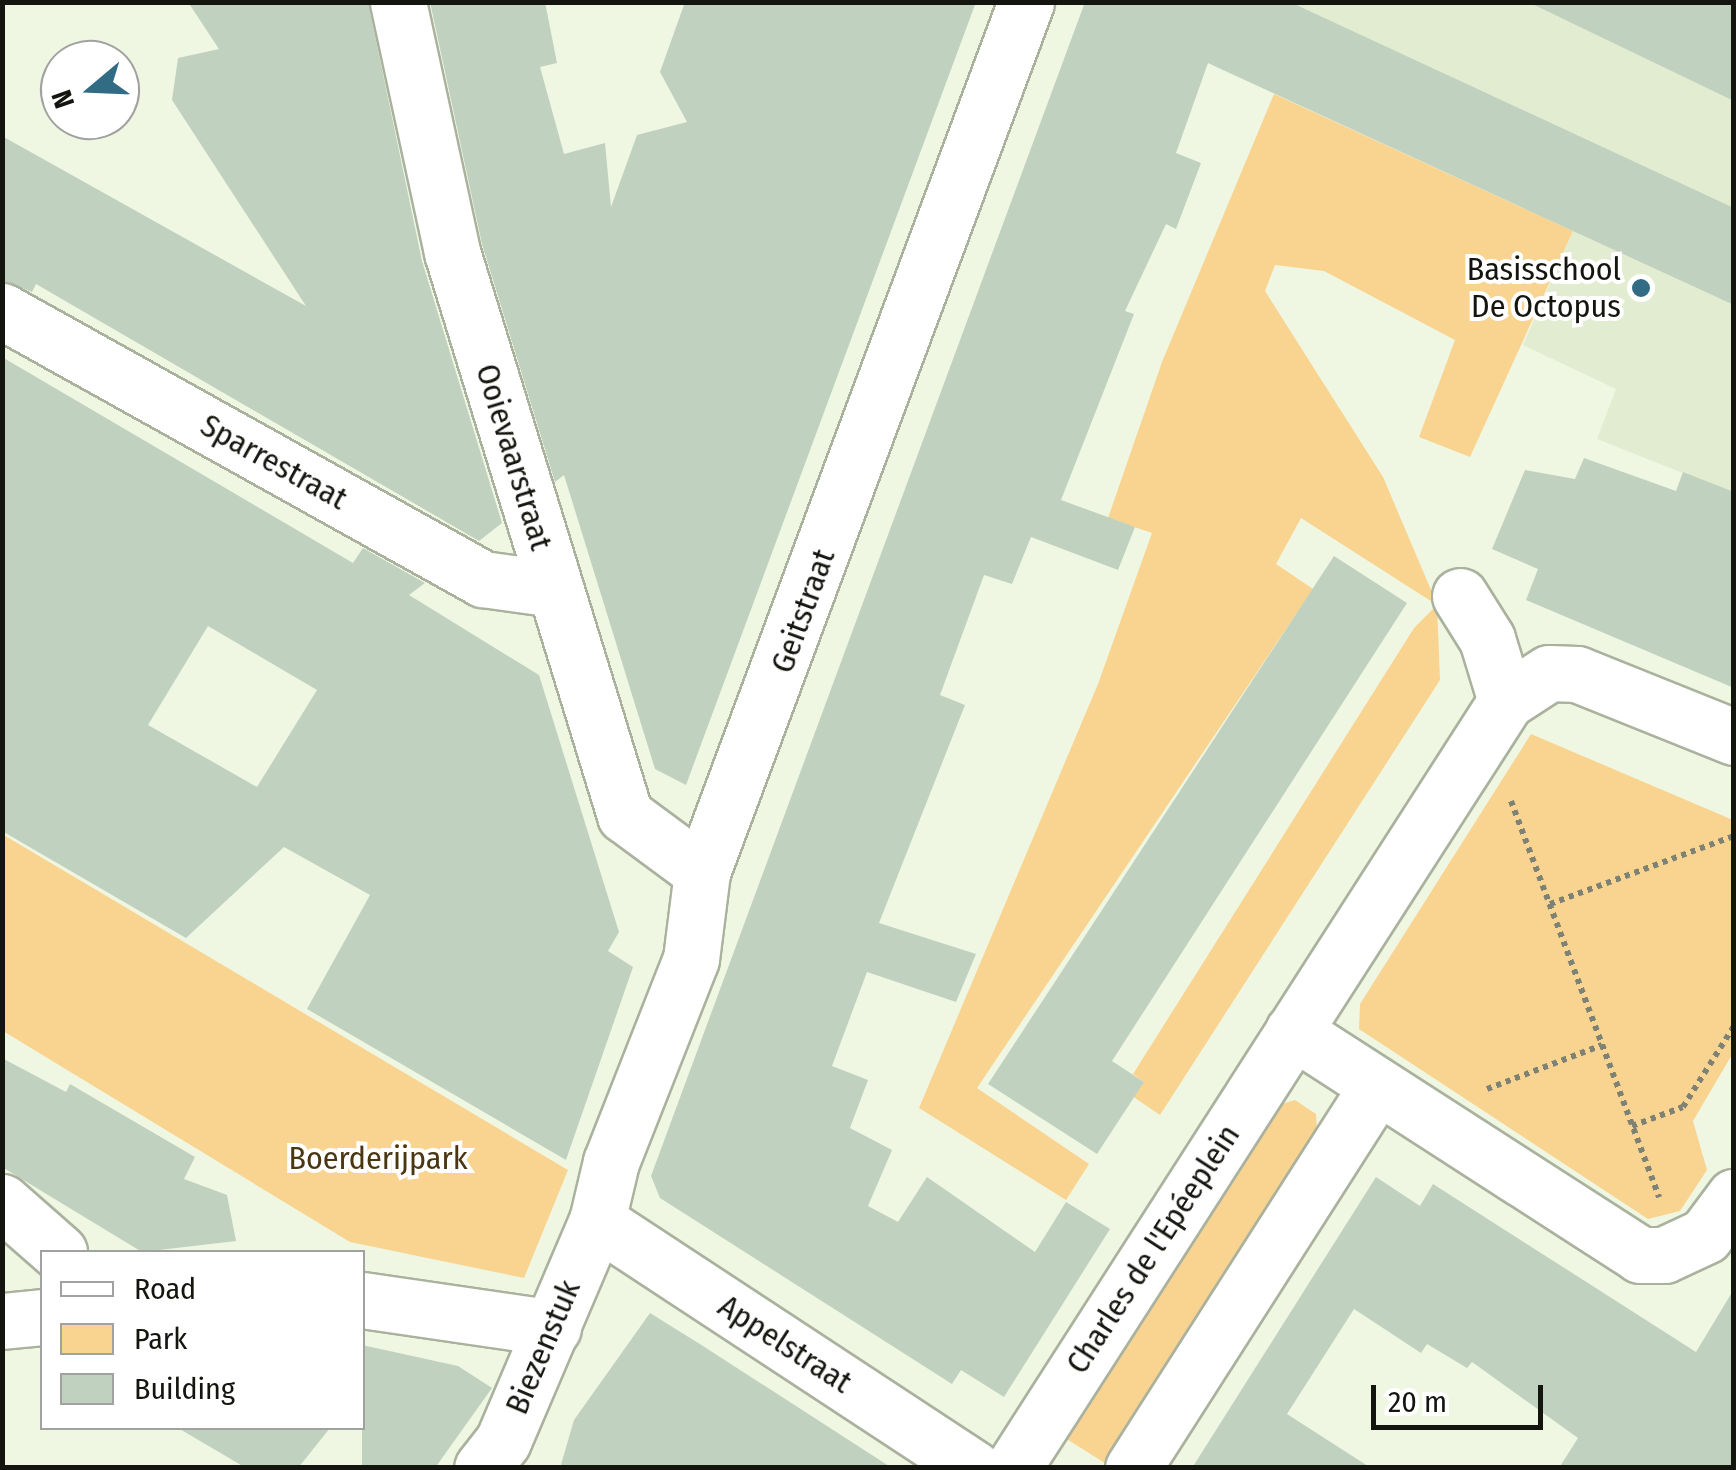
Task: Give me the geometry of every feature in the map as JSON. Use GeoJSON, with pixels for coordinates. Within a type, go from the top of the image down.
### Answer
{"type":"FeatureCollection","features":[{"type":"Feature","properties":{"kind":"street","name":"Ooievaarstraat"},"geometry":{"type":"LineString","coordinates":[[398,2],[452,252],[625,815],[702,872]]}},
{"type":"Feature","properties":{"kind":"street","name":"Geitstraat"},"geometry":{"type":"LineString","coordinates":[[597,1222],[612,1162],[690,958],[702,872],[1026,2]]}},
{"type":"Feature","properties":{"kind":"street","name":"Sparrestraat"},"geometry":{"type":"LineString","coordinates":[[2,311],[484,580],[554,589]]}},
{"type":"Feature","properties":{"kind":"street"},"geometry":{"type":"LineString","coordinates":[[1460,596],[1487,639],[1496,717]]}},
{"type":"Feature","properties":{"kind":"street","name":"Charles de l'Epéeplein"},"geometry":{"type":"LineString","coordinates":[[1013,1468],[1496,717],[1549,672],[1578,674],[1734,737]]}},
{"type":"Feature","properties":{"kind":"street"},"geometry":{"type":"LineString","coordinates":[[1293,1031],[1618,1246],[1640,1255],[1686,1247],[1706,1236],[1734,1197]]}},
{"type":"Feature","properties":{"kind":"street"},"geometry":{"type":"LineString","coordinates":[[1134,1468],[1398,1101]]}},
{"type":"Feature","properties":{"kind":"street"},"geometry":{"type":"LineString","coordinates":[[2,1202],[56,1250]]}},
{"type":"Feature","properties":{"kind":"street","name":"Biezenstuk"},"geometry":{"type":"LineString","coordinates":[[482,1468],[503,1440],[597,1222]]}},
{"type":"Feature","properties":{"kind":"street","name":"Appelstraat"},"geometry":{"type":"LineString","coordinates":[[597,1222],[973,1468]]}},
{"type":"Feature","properties":{"kind":"street"},"geometry":{"type":"LineString","coordinates":[[365,1300],[552,1328]]}},
{"type":"Feature","properties":{"kind":"street"},"geometry":{"type":"LineString","coordinates":[[2,1321],[40,1317]]}},
{"type":"Feature","properties":{"kind":"path"},"geometry":{"type":"LineString","coordinates":[[1496,717],[1550,904],[1668,1223],[1686,1247]]}},
{"type":"Feature","properties":{"kind":"path"},"geometry":{"type":"LineString","coordinates":[[1550,904],[1734,836]]}},
{"type":"Feature","properties":{"kind":"path"},"geometry":{"type":"LineString","coordinates":[[1632,1126],[1683,1107],[1734,1026]]}},
{"type":"Feature","properties":{"kind":"path"},"geometry":{"type":"LineString","coordinates":[[1398,1101],[1602,1046]]}},
{"type":"Feature","properties":{"kind":"shaded area","name":"Basisschool De Octopus"},"geometry":{"type":"Polygon","coordinates":[[[1242,2],[1652,3],[1733,40],[1733,493],[1597,439],[1616,389],[1523,345],[1573,231],[1212,65],[1242,2]]]}},
{"type":"Feature","properties":{"kind":"green space"},"geometry":{"type":"Polygon","coordinates":[[[1274,94],[1573,231],[1470,457],[1419,437],[1455,340],[1324,271],[1275,265],[1265,291],[1383,477],[1437,604],[1440,680],[1160,1115],[1132,1096],[1144,1082],[1133,1074],[1414,628],[1437,605],[1301,518],[1276,564],[1313,589],[977,1088],[1089,1164],[1066,1200],[919,1108],[1098,684],[1152,533],[1108,518],[1162,362],[1274,94]]]}},
{"type":"Feature","properties":{"kind":"green space"},"geometry":{"type":"Polygon","coordinates":[[[1531,734],[1733,820],[1733,1053],[1693,1121],[1707,1170],[1680,1211],[1648,1219],[1359,1029],[1360,1004],[1531,734]]]}},
{"type":"Feature","properties":{"kind":"green space","name":"Boerderijpark"},"geometry":{"type":"Polygon","coordinates":[[[2,834],[568,1170],[524,1278],[350,1242],[3,1031],[2,834]]]}},
{"type":"Feature","properties":{"kind":"green space"},"geometry":{"type":"Polygon","coordinates":[[[1295,1100],[1316,1114],[1317,1131],[1108,1465],[1065,1438],[1278,1105],[1295,1100]]]}},
{"type":"Feature","properties":{"kind":"building"},"geometry":{"type":"Polygon","coordinates":[[[188,2],[368,2],[422,261],[502,523],[479,541],[36,284],[32,292],[2,280],[2,136],[306,306],[172,100],[178,58],[219,49],[188,2]]]}},
{"type":"Feature","properties":{"kind":"building"},"geometry":{"type":"Polygon","coordinates":[[[430,2],[545,2],[557,63],[540,67],[564,154],[605,143],[611,207],[637,135],[687,122],[660,72],[685,2],[976,2],[686,785],[655,769],[564,475],[555,482],[482,244],[430,2]]]}},
{"type":"Feature","properties":{"kind":"building"},"geometry":{"type":"Polygon","coordinates":[[[1085,2],[1290,2],[1734,208],[1734,305],[1208,63],[1176,153],[1201,163],[1176,229],[1166,224],[1125,311],[1134,314],[1061,500],[1135,527],[1118,570],[1031,537],[1012,584],[984,575],[940,695],[965,705],[879,923],[976,954],[956,1002],[867,972],[832,1066],[868,1080],[850,1128],[892,1150],[868,1206],[898,1222],[927,1177],[1035,1252],[1066,1202],[1110,1229],[1004,1397],[961,1370],[952,1384],[660,1198],[651,1176],[1085,2]]]}},
{"type":"Feature","properties":{"kind":"building"},"geometry":{"type":"Polygon","coordinates":[[[1528,2],[1734,2],[1734,101],[1528,2]]]}},
{"type":"Feature","properties":{"kind":"building"},"geometry":{"type":"Polygon","coordinates":[[[2,357],[353,563],[363,548],[425,583],[409,595],[539,675],[619,932],[608,951],[633,967],[566,1160],[307,1009],[370,895],[284,847],[186,938],[2,831],[2,357]],[[208,626],[148,725],[257,787],[317,690],[208,626]]]}},
{"type":"Feature","properties":{"kind":"building"},"geometry":{"type":"Polygon","coordinates":[[[1584,458],[1676,491],[1683,472],[1734,492],[1734,688],[1526,600],[1538,569],[1492,549],[1525,470],[1575,479],[1584,458]]]}},
{"type":"Feature","properties":{"kind":"building"},"geometry":{"type":"Polygon","coordinates":[[[1334,556],[1407,603],[1112,1061],[1144,1082],[1097,1154],[988,1084],[1334,556]]]}},
{"type":"Feature","properties":{"kind":"building"},"geometry":{"type":"Polygon","coordinates":[[[2,1058],[66,1092],[70,1084],[195,1157],[184,1179],[227,1195],[236,1241],[139,1250],[2,1167],[2,1058]]]}},
{"type":"Feature","properties":{"kind":"building"},"geometry":{"type":"Polygon","coordinates":[[[1376,1177],[1420,1206],[1433,1184],[1696,1352],[1734,1289],[1734,1468],[1559,1468],[1578,1438],[1472,1362],[1467,1368],[1427,1344],[1421,1353],[1354,1309],[1287,1414],[1371,1468],[1192,1468],[1376,1177]]]}},
{"type":"Feature","properties":{"kind":"building"},"geometry":{"type":"Polygon","coordinates":[[[650,1313],[892,1468],[560,1468],[574,1420],[650,1313]]]}},
{"type":"Feature","properties":{"kind":"building"},"geometry":{"type":"Polygon","coordinates":[[[365,1346],[458,1366],[492,1388],[435,1468],[362,1468],[365,1346]]]}},
{"type":"Feature","properties":{"kind":"building"},"geometry":{"type":"Polygon","coordinates":[[[181,1430],[328,1430],[298,1468],[246,1468],[181,1430]]]}},
{"type":"Feature","properties":{"kind":"place","name":"Basisschool De Octopus"},"geometry":{"type":"Point","coordinates":[1641,288]}}]}
